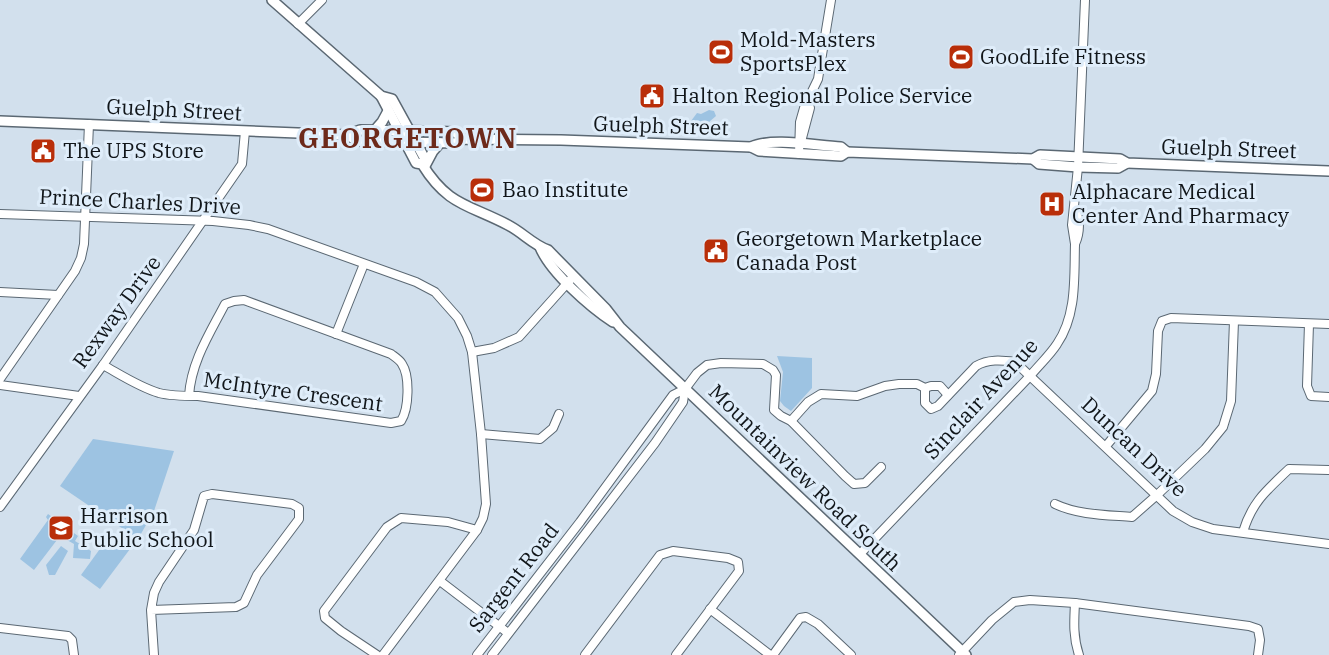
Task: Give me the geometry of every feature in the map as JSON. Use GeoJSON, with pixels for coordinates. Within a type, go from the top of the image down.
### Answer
{"type":"FeatureCollection","features":[{"type":"Feature","properties":{"kind":"main road","name":"Mountainview Road South"},"geometry":{"type":"LineString","coordinates":[[272,0],[381,96],[416,163],[423,166],[446,195],[508,225],[540,247],[544,259],[571,279],[600,313],[620,327],[962,654]]}},
{"type":"Feature","properties":{"kind":"main road","name":"Mountainview Road South"},"geometry":{"type":"LineString","coordinates":[[381,96],[393,99],[425,159],[423,166]]}},
{"type":"Feature","properties":{"kind":"main road"},"geometry":{"type":"LineString","coordinates":[[375,130],[388,111]]}},
{"type":"Feature","properties":{"kind":"main road","name":"Guelph Street"},"geometry":{"type":"LineString","coordinates":[[0,121],[347,135],[360,130],[455,132],[463,139]]}},
{"type":"Feature","properties":{"kind":"main road","name":"Guelph Street"},"geometry":{"type":"LineString","coordinates":[[347,135],[357,141],[440,143],[455,143],[463,139],[561,140],[751,147],[760,142],[799,149],[841,147],[847,152],[1033,159],[1039,164],[1078,162],[1118,168],[1127,163],[1329,171]]}},
{"type":"Feature","properties":{"kind":"main road"},"geometry":{"type":"LineString","coordinates":[[423,166],[440,143]]}},
{"type":"Feature","properties":{"kind":"street"},"geometry":{"type":"LineString","coordinates":[[298,24],[322,0]]}},
{"type":"Feature","properties":{"kind":"street"},"geometry":{"type":"LineString","coordinates":[[799,149],[800,122],[818,79],[831,0]]}},
{"type":"Feature","properties":{"kind":"street","name":"Sinclair Avenue"},"geometry":{"type":"LineString","coordinates":[[860,554],[1030,376],[1057,345],[1066,329],[1073,301],[1085,0]]}},
{"type":"Feature","properties":{"kind":"street"},"geometry":{"type":"LineString","coordinates":[[0,379],[81,258],[84,244],[89,124]]}},
{"type":"Feature","properties":{"kind":"street","name":"Rexway Drive"},"geometry":{"type":"LineString","coordinates":[[0,507],[78,396],[103,365],[242,164],[245,131]]}},
{"type":"Feature","properties":{"kind":"street","name":"Prince Charles Drive"},"geometry":{"type":"LineString","coordinates":[[0,214],[205,220],[249,225],[416,282],[435,292],[458,318],[472,352],[486,504],[483,518],[477,530],[440,581],[383,655]]}},
{"type":"Feature","properties":{"kind":"street"},"geometry":{"type":"LineString","coordinates":[[336,334],[364,264]]}},
{"type":"Feature","properties":{"kind":"street"},"geometry":{"type":"LineString","coordinates":[[472,352],[494,348],[519,337],[571,279]]}},
{"type":"Feature","properties":{"kind":"street"},"geometry":{"type":"LineString","coordinates":[[0,292],[58,295]]}},
{"type":"Feature","properties":{"kind":"street","name":"McIntyre Crescent"},"geometry":{"type":"LineString","coordinates":[[103,365],[161,394],[391,423],[401,421],[406,413],[407,390],[402,362],[391,354],[244,300],[225,304],[199,354],[190,379],[189,396]]}},
{"type":"Feature","properties":{"kind":"street"},"geometry":{"type":"LineString","coordinates":[[1106,446],[1152,391],[1156,374],[1158,331],[1162,321],[1171,318],[1329,324]]}},
{"type":"Feature","properties":{"kind":"street"},"geometry":{"type":"LineString","coordinates":[[1055,504],[1065,509],[1100,515],[1132,517],[1205,449],[1223,427],[1231,401],[1234,321]]}},
{"type":"Feature","properties":{"kind":"street"},"geometry":{"type":"LineString","coordinates":[[1309,324],[1306,386],[1311,396],[1329,397]]}},
{"type":"Feature","properties":{"kind":"street","name":"Duncan Drive"},"geometry":{"type":"LineString","coordinates":[[948,395],[976,366],[984,361],[1015,362],[1173,510],[1192,522],[1213,529],[1329,544]]}},
{"type":"Feature","properties":{"kind":"street"},"geometry":{"type":"LineString","coordinates":[[685,389],[697,373],[707,365],[763,364],[773,370],[776,375],[774,410],[791,421],[854,484],[865,483],[881,466]]}},
{"type":"Feature","properties":{"kind":"street"},"geometry":{"type":"LineString","coordinates":[[791,421],[808,402],[821,394],[857,396],[885,386],[917,384],[925,388],[940,386],[948,395],[938,406],[931,409],[925,403],[925,388]]}},
{"type":"Feature","properties":{"kind":"street"},"geometry":{"type":"LineString","coordinates":[[0,385],[78,396]]}},
{"type":"Feature","properties":{"kind":"street","name":"Sargent Road"},"geometry":{"type":"LineString","coordinates":[[477,655],[580,522],[673,395],[685,389]]}},
{"type":"Feature","properties":{"kind":"street","name":"Sargent Road"},"geometry":{"type":"LineString","coordinates":[[492,655],[655,443],[683,402],[685,389]]}},
{"type":"Feature","properties":{"kind":"street"},"geometry":{"type":"LineString","coordinates":[[481,434],[540,439],[553,428],[560,414]]}},
{"type":"Feature","properties":{"kind":"street"},"geometry":{"type":"LineString","coordinates":[[644,436],[655,443]]}},
{"type":"Feature","properties":{"kind":"street"},"geometry":{"type":"LineString","coordinates":[[1243,532],[1248,514],[1257,500],[1288,469],[1329,471]]}},
{"type":"Feature","properties":{"kind":"street"},"geometry":{"type":"LineString","coordinates":[[151,610],[236,607],[244,603],[257,575],[299,519],[299,508],[292,504],[212,494],[204,496],[194,530],[159,582],[151,610],[154,655]]}},
{"type":"Feature","properties":{"kind":"street"},"geometry":{"type":"LineString","coordinates":[[377,655],[325,618],[324,611],[387,527],[401,518],[448,522],[477,530]]}},
{"type":"Feature","properties":{"kind":"street","name":"Sargent Road"},"geometry":{"type":"LineString","coordinates":[[580,522],[590,528]]}},
{"type":"Feature","properties":{"kind":"street"},"geometry":{"type":"LineString","coordinates":[[585,655],[660,555],[673,550],[728,558],[738,562],[740,571],[676,655]]}},
{"type":"Feature","properties":{"kind":"street"},"geometry":{"type":"LineString","coordinates":[[440,581],[508,633]]}},
{"type":"Feature","properties":{"kind":"street"},"geometry":{"type":"LineString","coordinates":[[962,654],[992,620],[1014,602],[1029,600],[1075,603],[1249,626],[1258,629],[1260,640],[1258,655]]}},
{"type":"Feature","properties":{"kind":"street"},"geometry":{"type":"LineString","coordinates":[[1075,603],[1074,635],[1079,655]]}},
{"type":"Feature","properties":{"kind":"street"},"geometry":{"type":"LineString","coordinates":[[710,609],[772,655],[800,618],[806,616],[818,624],[851,655]]}},
{"type":"Feature","properties":{"kind":"street"},"geometry":{"type":"LineString","coordinates":[[0,628],[68,636],[72,640],[74,655]]}},
{"type":"Feature","properties":{"kind":"shaded area"},"geometry":{"type":"Polygon","coordinates":[[[709,110],[714,111],[716,116],[709,122],[706,121],[705,126],[691,125],[697,113],[701,114],[709,110]]]}},
{"type":"Feature","properties":{"kind":"shaded area"},"geometry":{"type":"Polygon","coordinates":[[[777,356],[812,358],[812,388],[791,411],[780,401],[783,372],[777,356]]]}},
{"type":"Feature","properties":{"kind":"shaded area"},"geometry":{"type":"Polygon","coordinates":[[[93,439],[174,451],[154,511],[138,539],[60,486],[93,439]]]}},
{"type":"Feature","properties":{"kind":"shaded area"},"geometry":{"type":"Polygon","coordinates":[[[48,514],[78,536],[75,541],[91,551],[90,559],[73,558],[74,544],[60,536],[34,570],[20,559],[48,520],[46,517],[48,514]]]}},
{"type":"Feature","properties":{"kind":"shaded area"},"geometry":{"type":"Polygon","coordinates":[[[110,535],[130,549],[100,589],[81,575],[110,535]]]}},
{"type":"Feature","properties":{"kind":"shaded area"},"geometry":{"type":"Polygon","coordinates":[[[61,546],[68,551],[55,575],[49,575],[46,565],[61,546]]]}},
{"type":"Feature","properties":{"kind":"place","name":"Mold-Masters SportsPlex"},"geometry":{"type":"Point","coordinates":[721,52]}},
{"type":"Feature","properties":{"kind":"place","name":"GoodLife Fitness"},"geometry":{"type":"Point","coordinates":[961,57]}},
{"type":"Feature","properties":{"kind":"place","name":"Halton Regional Police Service"},"geometry":{"type":"Point","coordinates":[652,96]}},
{"type":"Feature","properties":{"kind":"place","name":"The UPS Store"},"geometry":{"type":"Point","coordinates":[43,151]}},
{"type":"Feature","properties":{"kind":"place","name":"Bao Institute"},"geometry":{"type":"Point","coordinates":[482,190]}},
{"type":"Feature","properties":{"kind":"place","name":"Alphacare Medical Center And Pharmacy"},"geometry":{"type":"Point","coordinates":[1052,204]}},
{"type":"Feature","properties":{"kind":"place","name":"Georgetown Marketplace Canada Post"},"geometry":{"type":"Point","coordinates":[716,251]}},
{"type":"Feature","properties":{"kind":"place","name":"Harrison Public School"},"geometry":{"type":"Point","coordinates":[61,528]}},
{"type":"Feature","properties":{"kind":"district","name":"GEORGETOWN"},"geometry":{"type":"Point","coordinates":[408,139]}}]}
